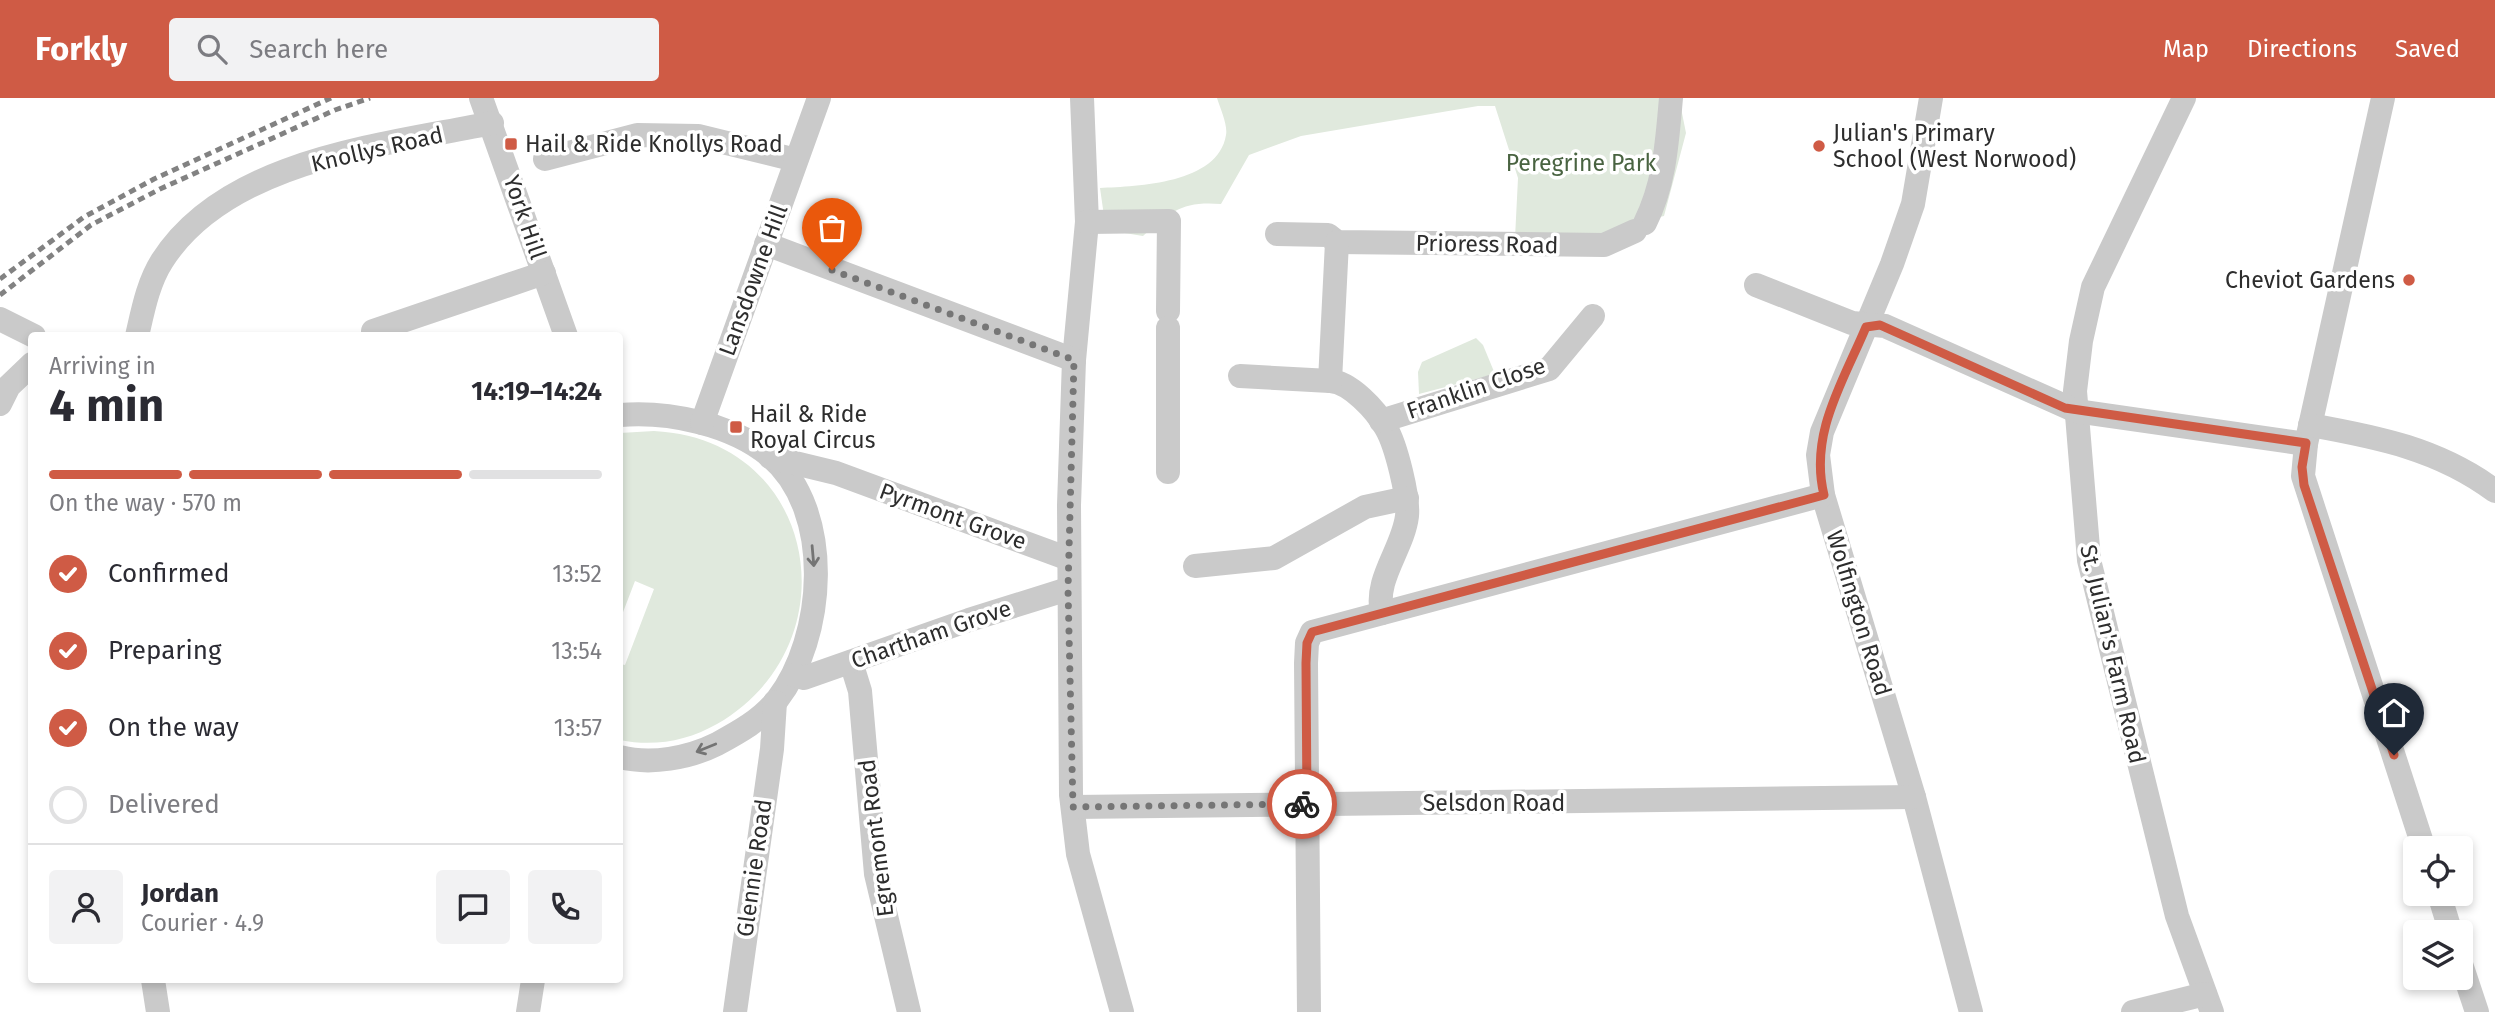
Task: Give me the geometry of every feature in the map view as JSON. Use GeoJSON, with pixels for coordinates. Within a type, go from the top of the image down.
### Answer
{"type":"FeatureCollection","features":[{"type":"Feature","properties":{"kind":"street","name":"York Hill"},"geometry":{"type":"LineString","coordinates":[[481,98],[565,332]]}},
{"type":"Feature","properties":{"kind":"street","name":"Lansdowne Hill"},"geometry":{"type":"LineString","coordinates":[[702,423],[818,98]]}},
{"type":"Feature","properties":{"kind":"street"},"geometry":{"type":"LineString","coordinates":[[1082,98],[1087,222],[1074,360],[1068,589],[1073,807],[1078,854],[1122,1012]]}},
{"type":"Feature","properties":{"kind":"street","name":"Prioress Road"},"geometry":{"type":"LineString","coordinates":[[1277,234],[1328,235],[1337,243],[1604,245],[1640,227],[1657,198],[1666,158],[1671,98]]}},
{"type":"Feature","properties":{"kind":"street","name":"Wolfington Road"},"geometry":{"type":"LineString","coordinates":[[1931,98],[1914,199],[1819,443],[1818,466],[1824,495],[1914,797],[1971,1012]]}},
{"type":"Feature","properties":{"kind":"street","name":"St. Julian's Farm Road"},"geometry":{"type":"LineString","coordinates":[[2184,98],[2093,287],[2080,349],[2076,411],[2088,561],[2177,916],[2209,1003]]}},
{"type":"Feature","properties":{"kind":"street"},"geometry":{"type":"LineString","coordinates":[[2383,98],[2302,467],[2304,485],[2420,836]]}},
{"type":"Feature","properties":{"kind":"street","name":"Knollys Road"},"geometry":{"type":"LineString","coordinates":[[138,332],[146,296],[162,261],[186,231],[225,199],[278,174],[333,155],[492,123]]}},
{"type":"Feature","properties":{"kind":"street"},"geometry":{"type":"LineString","coordinates":[[544,159],[637,135],[698,136],[796,160]]}},
{"type":"Feature","properties":{"kind":"street"},"geometry":{"type":"LineString","coordinates":[[1087,222],[1168,221],[1168,472]]}},
{"type":"Feature","properties":{"kind":"street"},"geometry":{"type":"LineString","coordinates":[[1331,381],[1337,243]]}},
{"type":"Feature","properties":{"kind":"street"},"geometry":{"type":"LineString","coordinates":[[766,244],[1074,360]]}},
{"type":"Feature","properties":{"kind":"street"},"geometry":{"type":"LineString","coordinates":[[373,331],[544,274]]}},
{"type":"Feature","properties":{"kind":"street"},"geometry":{"type":"LineString","coordinates":[[1756,285],[1866,327],[1885,326],[2076,411],[2308,434],[2374,436],[2416,448],[2455,465],[2495,491]]}},
{"type":"Feature","properties":{"kind":"street","name":"Franklin Close"},"geometry":{"type":"LineString","coordinates":[[1381,421],[1549,369],[1593,316]]}},
{"type":"Feature","properties":{"kind":"street"},"geometry":{"type":"LineString","coordinates":[[0,319],[28,333]]}},
{"type":"Feature","properties":{"kind":"street"},"geometry":{"type":"LineString","coordinates":[[0,404],[9,386],[28,368]]}},
{"type":"Feature","properties":{"kind":"street"},"geometry":{"type":"LineString","coordinates":[[1240,376],[1331,381],[1346,385],[1387,429],[1407,498],[1405,526],[1382,589],[1382,613]]}},
{"type":"Feature","properties":{"kind":"street"},"geometry":{"type":"LineString","coordinates":[[623,415],[673,416],[702,423],[748,443],[770,457],[796,491],[807,514],[815,559],[814,614],[806,647],[794,675],[775,702],[745,729],[689,754],[646,760],[623,757]]}},
{"type":"Feature","properties":{"kind":"street","name":"Pyrmont Grove"},"geometry":{"type":"LineString","coordinates":[[770,457],[836,473],[1069,559]]}},
{"type":"Feature","properties":{"kind":"street"},"geometry":{"type":"LineString","coordinates":[[796,491],[817,479],[836,473]]}},
{"type":"Feature","properties":{"kind":"street"},"geometry":{"type":"LineString","coordinates":[[1309,1012],[1306,663],[1309,637],[1317,630],[1824,495]]}},
{"type":"Feature","properties":{"kind":"street"},"geometry":{"type":"LineString","coordinates":[[1195,566],[1275,558],[1365,506],[1407,498]]}},
{"type":"Feature","properties":{"kind":"street","name":"Chartham Grove"},"geometry":{"type":"LineString","coordinates":[[794,675],[804,678],[969,620],[1068,589]]}},
{"type":"Feature","properties":{"kind":"street","name":"Egremont Road"},"geometry":{"type":"LineString","coordinates":[[851,662],[860,691],[876,874],[909,1012]]}},
{"type":"Feature","properties":{"kind":"street"},"geometry":{"type":"LineString","coordinates":[[768,770],[775,702]]}},
{"type":"Feature","properties":{"kind":"street","name":"Glennie Road"},"geometry":{"type":"LineString","coordinates":[[735,1012],[768,770],[745,729]]}},
{"type":"Feature","properties":{"kind":"street","name":"Selsdon Road"},"geometry":{"type":"LineString","coordinates":[[1073,807],[1914,797]]}},
{"type":"Feature","properties":{"kind":"street"},"geometry":{"type":"LineString","coordinates":[[153,983],[158,1012]]}},
{"type":"Feature","properties":{"kind":"street"},"geometry":{"type":"LineString","coordinates":[[528,1012],[533,983]]}},
{"type":"Feature","properties":{"kind":"street"},"geometry":{"type":"LineString","coordinates":[[2470,990],[2477,1012]]}},
{"type":"Feature","properties":{"kind":"street"},"geometry":{"type":"LineString","coordinates":[[2133,1012],[2209,1003]]}},
{"type":"Feature","properties":{"kind":"green space","name":"Peregrine Park"},"geometry":{"type":"Polygon","coordinates":[[[1217,98],[1679,98],[1686,133],[1664,216],[1617,227],[1610,235],[1515,238],[1518,178],[1495,106],[1478,106],[1301,136],[1249,155],[1221,204],[1197,204],[1178,209],[1143,236],[1106,230],[1100,188],[1135,186],[1174,179],[1193,173],[1208,164],[1220,151],[1226,131],[1217,98]]]}},
{"type":"Feature","properties":{"kind":"green space"},"geometry":{"type":"Polygon","coordinates":[[[1476,338],[1483,345],[1495,374],[1419,394],[1418,372],[1422,362],[1476,338]]]}},
{"type":"Feature","properties":{"kind":"green space"},"geometry":{"type":"Polygon","coordinates":[[[654,431],[710,443],[753,469],[783,506],[799,551],[801,599],[788,646],[760,689],[717,724],[694,735],[670,741],[645,743],[623,740],[623,665],[654,589],[635,581],[623,612],[623,433],[654,431]]]}},
{"type":"Feature","properties":{"kind":"railway"},"geometry":{"type":"LineString","coordinates":[[0,279],[84,217],[154,179],[331,98]]}},
{"type":"Feature","properties":{"kind":"railway"},"geometry":{"type":"LineString","coordinates":[[0,295],[91,225],[160,189],[335,110],[370,98]]}},
{"type":"Feature","properties":{"kind":"way so far"},"geometry":{"type":"LineString","coordinates":[[832,270],[1074,360],[1068,589],[1069,725],[1073,807],[1302,804]]}},
{"type":"Feature","properties":{"kind":"place","name":"Hail & Ride Knollys Road"},"geometry":{"type":"Point","coordinates":[511,144]}},
{"type":"Feature","properties":{"kind":"place","name":"Julian's Primary School (West Norwood)"},"geometry":{"type":"Point","coordinates":[1819,146]}},
{"type":"Feature","properties":{"kind":"place","name":"Cheviot Gardens"},"geometry":{"type":"Point","coordinates":[2409,280]}},
{"type":"Feature","properties":{"kind":"place","name":"Hail & Ride Royal Circus"},"geometry":{"type":"Point","coordinates":[736,427]}},
{"type":"Feature","properties":{"kind":"route"},"geometry":{"type":"LineString","coordinates":[[1302,804],[1307,804],[1306,663],[1307,643],[1312,632],[1824,495],[1819,478],[1818,455],[1822,432],[1866,327],[1880,325],[2065,408],[2087,414],[2306,443],[2302,467],[2304,485],[2394,755]]}}]}
